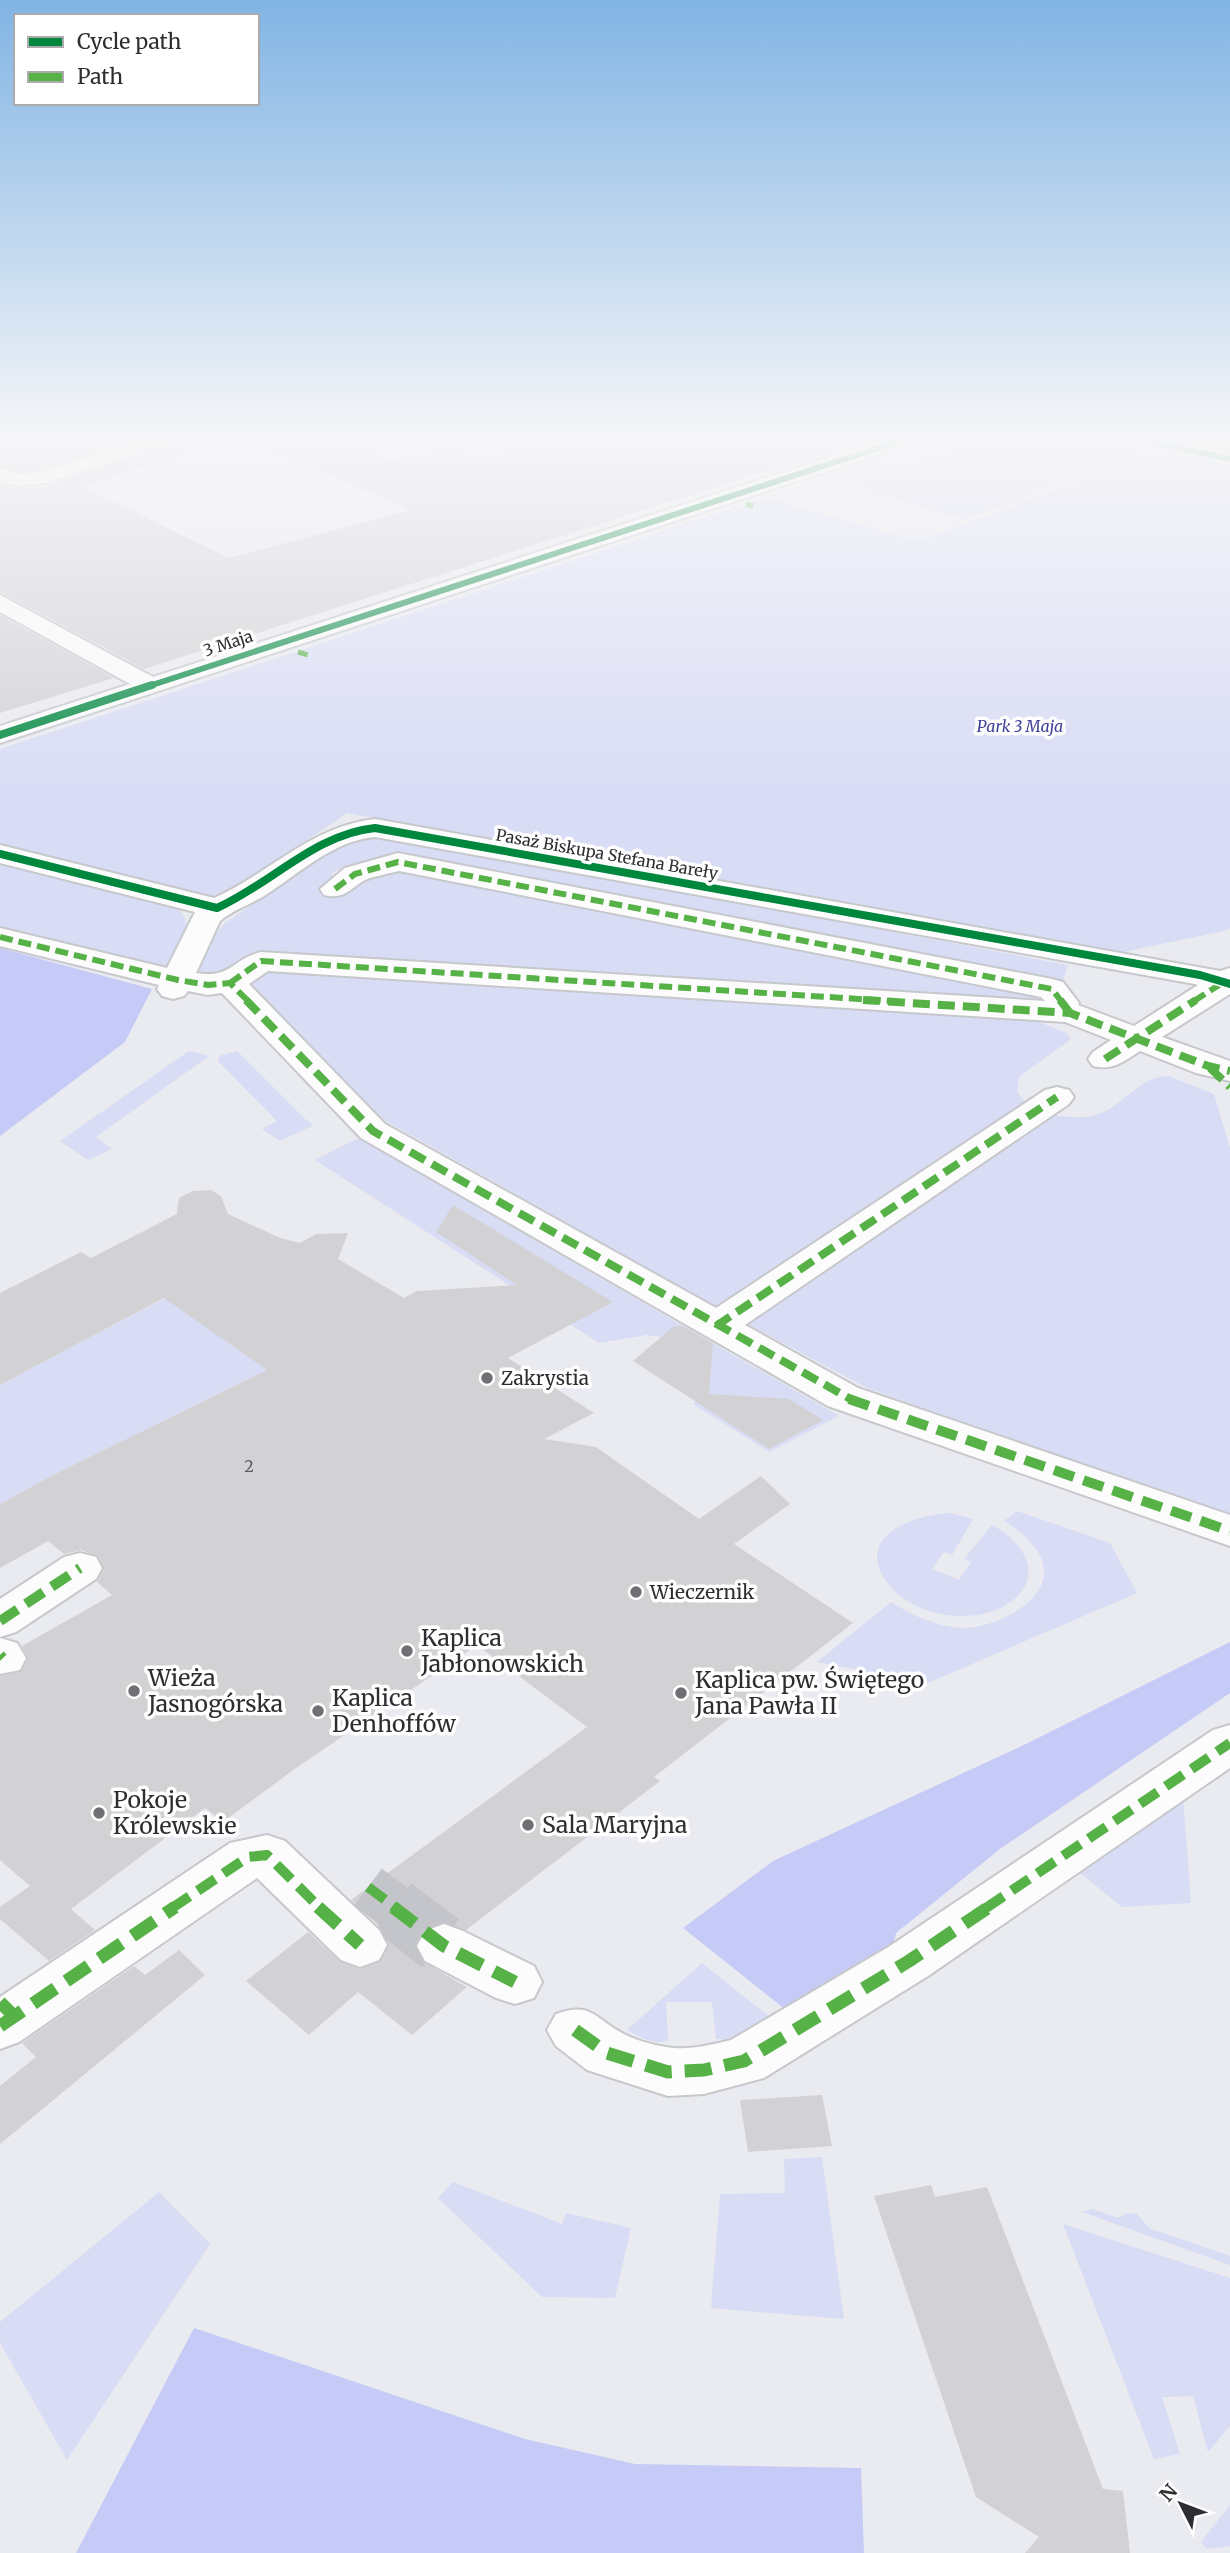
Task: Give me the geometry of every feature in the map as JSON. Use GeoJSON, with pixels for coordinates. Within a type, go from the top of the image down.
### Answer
{"type":"FeatureCollection","features":[{"type":"Feature","properties":{"kind":"street","name":"3 Maja"},"geometry":{"type":"LineString","coordinates":[[0,735],[540,558]]}},
{"type":"Feature","properties":{"kind":"street"},"geometry":{"type":"LineString","coordinates":[[0,602],[150,685]]}},
{"type":"Feature","properties":{"kind":"street","name":"Pasaż Biskupa Stefana Bareły"},"geometry":{"type":"LineString","coordinates":[[217,908],[237,901],[341,834],[364,828],[1228,981]]}},
{"type":"Feature","properties":{"kind":"street"},"geometry":{"type":"LineString","coordinates":[[0,854],[217,908]]}},
{"type":"Feature","properties":{"kind":"street"},"geometry":{"type":"LineString","coordinates":[[335,889],[355,874],[398,862],[1052,989],[1070,1013]]}},
{"type":"Feature","properties":{"kind":"street"},"geometry":{"type":"LineString","coordinates":[[175,984],[207,916],[217,908]]}},
{"type":"Feature","properties":{"kind":"street"},"geometry":{"type":"LineString","coordinates":[[0,937],[175,984],[230,983],[261,961],[1070,1013],[1223,1075]]}},
{"type":"Feature","properties":{"kind":"street"},"geometry":{"type":"LineString","coordinates":[[1105,1059],[1228,981]]}},
{"type":"Feature","properties":{"kind":"street"},"geometry":{"type":"LineString","coordinates":[[230,983],[373,1131],[843,1397],[1230,1531]]}},
{"type":"Feature","properties":{"kind":"street"},"geometry":{"type":"LineString","coordinates":[[716,1326],[1057,1097]]}},
{"type":"Feature","properties":{"kind":"street"},"geometry":{"type":"LineString","coordinates":[[1,1645],[80,1568]]}},
{"type":"Feature","properties":{"kind":"street"},"geometry":{"type":"LineString","coordinates":[[575,2030],[607,2053],[668,2072],[704,2070],[744,2061],[909,1961],[1230,1743]]}},
{"type":"Feature","properties":{"kind":"street"},"geometry":{"type":"LineString","coordinates":[[5,2015],[248,1857],[267,1854],[317,1906],[360,1945]]}},
{"type":"Feature","properties":{"kind":"street"},"geometry":{"type":"LineString","coordinates":[[444,1946],[515,1982]]}},
{"type":"Feature","properties":{"kind":"green space","name":"Park 3 Maja"},"geometry":{"type":"Polygon","coordinates":[[[580,558],[1230,558],[1230,928],[1110,955],[347,813],[232,892],[208,897],[0,844],[0,749],[580,558]]]}},
{"type":"Feature","properties":{"kind":"green space"},"geometry":{"type":"Polygon","coordinates":[[[379,835],[1068,965],[1062,984],[415,861],[420,856],[407,853],[403,857],[342,871],[336,870],[331,875],[361,876],[398,867],[1028,990],[1036,997],[1027,1006],[284,959],[255,954],[233,973],[197,974],[216,934],[225,923],[337,845],[379,835]]]}},
{"type":"Feature","properties":{"kind":"green space"},"geometry":{"type":"Polygon","coordinates":[[[0,862],[177,908],[183,915],[186,931],[167,972],[0,930],[0,862]]]}},
{"type":"Feature","properties":{"kind":"green space"},"geometry":{"type":"Polygon","coordinates":[[[272,968],[1016,1013],[1067,1033],[1071,1039],[1019,1077],[1017,1092],[1028,1105],[720,1309],[386,1121],[248,986],[272,968]]]}},
{"type":"Feature","properties":{"kind":"green space"},"geometry":{"type":"Polygon","coordinates":[[[189,1051],[209,1056],[96,1137],[112,1149],[88,1160],[60,1141],[189,1051]]]}},
{"type":"Feature","properties":{"kind":"green space"},"geometry":{"type":"Polygon","coordinates":[[[237,1051],[314,1125],[280,1141],[262,1129],[277,1121],[218,1061],[219,1056],[237,1051]]]}},
{"type":"Feature","properties":{"kind":"green space"},"geometry":{"type":"Polygon","coordinates":[[[1169,1076],[1214,1094],[1230,1148],[1230,1517],[867,1388],[744,1322],[1049,1114],[1079,1117],[1101,1113],[1144,1084],[1169,1076]]]}},
{"type":"Feature","properties":{"kind":"green space"},"geometry":{"type":"Polygon","coordinates":[[[358,1138],[839,1416],[769,1452],[693,1404],[705,1392],[677,1339],[647,1335],[599,1343],[315,1160],[358,1138]]]}},
{"type":"Feature","properties":{"kind":"green space"},"geometry":{"type":"Polygon","coordinates":[[[192,1284],[224,1340],[267,1370],[55,1474],[0,1504],[0,1385],[192,1284]]]}},
{"type":"Feature","properties":{"kind":"green space"},"geometry":{"type":"Polygon","coordinates":[[[1017,1511],[1110,1543],[1137,1593],[928,1683],[817,1662],[891,1602],[924,1619],[960,1628],[1001,1619],[1027,1604],[1042,1582],[1044,1569],[1035,1547],[1004,1521],[1017,1511]]]}},
{"type":"Feature","properties":{"kind":"green space"},"geometry":{"type":"Polygon","coordinates":[[[949,1513],[973,1519],[952,1555],[944,1552],[932,1569],[959,1580],[971,1562],[964,1559],[992,1525],[1012,1539],[1026,1559],[1027,1580],[1022,1591],[1012,1601],[981,1614],[945,1615],[911,1603],[886,1581],[878,1565],[878,1551],[883,1540],[906,1523],[949,1513]]]}},
{"type":"Feature","properties":{"kind":"green space"},"geometry":{"type":"Polygon","coordinates":[[[1183,1797],[1191,1903],[1122,1907],[1079,1872],[1183,1797]]]}},
{"type":"Feature","properties":{"kind":"green space"},"geometry":{"type":"Polygon","coordinates":[[[702,1963],[772,2019],[728,2040],[716,2039],[712,2002],[666,2002],[668,2040],[652,2041],[627,2030],[702,1963]]]}},
{"type":"Feature","properties":{"kind":"green space"},"geometry":{"type":"Polygon","coordinates":[[[822,2157],[844,2319],[711,2308],[720,2194],[785,2193],[784,2159],[822,2157]]]}},
{"type":"Feature","properties":{"kind":"green space"},"geometry":{"type":"Polygon","coordinates":[[[453,2182],[562,2224],[566,2213],[631,2228],[615,2298],[542,2297],[438,2198],[453,2182]]]}},
{"type":"Feature","properties":{"kind":"green space"},"geometry":{"type":"Polygon","coordinates":[[[159,2192],[210,2244],[67,2460],[0,2343],[0,2322],[159,2192]]]}},
{"type":"Feature","properties":{"kind":"green space"},"geometry":{"type":"Polygon","coordinates":[[[1093,2209],[1118,2218],[1128,2213],[1137,2214],[1149,2228],[1230,2256],[1230,2265],[1082,2212],[1093,2209]]]}},
{"type":"Feature","properties":{"kind":"green space"},"geometry":{"type":"Polygon","coordinates":[[[1063,2224],[1230,2278],[1230,2426],[1208,2452],[1193,2396],[1162,2397],[1180,2454],[1154,2459],[1063,2224]]]}},
{"type":"Feature","properties":{"kind":"green space"},"geometry":{"type":"Polygon","coordinates":[[[1230,2505],[1230,2546],[1207,2549],[1201,2542],[1230,2505]]]}},
{"type":"Feature","properties":{"kind":"shaded area"},"geometry":{"type":"Polygon","coordinates":[[[0,948],[152,989],[125,1042],[0,1136],[0,948]]]}},
{"type":"Feature","properties":{"kind":"shaded area"},"geometry":{"type":"Polygon","coordinates":[[[1230,1642],[1230,1693],[1000,1849],[896,1933],[893,1946],[786,2010],[683,1928],[773,1861],[1028,1743],[1230,1642]]]}},
{"type":"Feature","properties":{"kind":"shaded area"},"geometry":{"type":"Polygon","coordinates":[[[194,2328],[525,2439],[635,2464],[861,2468],[864,2553],[76,2553],[194,2328]]]}},
{"type":"Feature","properties":{"kind":"building"},"geometry":{"type":"Polygon","coordinates":[[[0,558],[492,558],[144,669],[0,592],[0,558]]]}},
{"type":"Feature","properties":{"kind":"building"},"geometry":{"type":"Polygon","coordinates":[[[0,615],[114,678],[0,713],[0,615]]]}},
{"type":"Feature","properties":{"kind":"building"},"geometry":{"type":"Polygon","coordinates":[[[211,1190],[221,1196],[228,1214],[280,1238],[300,1243],[316,1234],[348,1233],[338,1259],[404,1298],[417,1291],[517,1285],[436,1232],[453,1205],[613,1302],[508,1358],[594,1413],[544,1439],[596,1447],[699,1519],[761,1476],[790,1504],[734,1544],[853,1623],[654,1777],[660,1781],[466,1930],[443,1922],[423,1930],[415,1945],[423,1962],[467,1987],[412,2035],[358,1992],[309,2035],[246,1981],[308,1932],[340,1962],[359,1969],[380,1962],[389,1944],[381,1928],[351,1900],[587,1727],[477,1645],[296,1768],[223,1822],[205,1808],[71,1909],[95,1930],[49,1961],[0,1919],[0,1907],[30,1886],[0,1860],[0,1676],[22,1671],[28,1659],[22,1646],[112,1595],[97,1582],[104,1569],[98,1556],[81,1550],[64,1554],[48,1541],[0,1568],[0,1504],[55,1474],[267,1370],[164,1298],[0,1385],[0,1293],[81,1252],[91,1258],[177,1214],[179,1198],[193,1191],[211,1190]]]}},
{"type":"Feature","properties":{"kind":"building"},"geometry":{"type":"Polygon","coordinates":[[[674,1326],[683,1326],[713,1343],[709,1394],[789,1399],[823,1420],[769,1449],[633,1361],[674,1326]]]}},
{"type":"Feature","properties":{"kind":"building"},"geometry":{"type":"Polygon","coordinates":[[[179,1950],[205,1975],[0,2144],[0,2086],[36,2057],[22,2043],[134,1966],[145,1975],[179,1950]]]}},
{"type":"Feature","properties":{"kind":"building"},"geometry":{"type":"Polygon","coordinates":[[[822,2095],[832,2146],[748,2152],[740,2100],[822,2095]]]}},
{"type":"Feature","properties":{"kind":"building"},"geometry":{"type":"Polygon","coordinates":[[[931,2185],[935,2197],[987,2187],[1103,2489],[1123,2491],[1130,2553],[1025,2553],[1039,2537],[976,2497],[874,2196],[931,2185]]]}},
{"type":"Feature","properties":{"kind":"tunnel"},"geometry":{"type":"LineString","coordinates":[[368,1887],[396,1908]]}},
{"type":"Feature","properties":{"kind":"tunnel"},"geometry":{"type":"LineString","coordinates":[[393,1907],[444,1946]]}},
{"type":"Feature","properties":{"kind":"marked path"},"geometry":{"type":"LineString","coordinates":[[298,652],[308,655]]}},
{"type":"Feature","properties":{"kind":"marked path"},"geometry":{"type":"LineString","coordinates":[[335,889],[355,874],[398,862],[1052,989],[1070,1013]]}},
{"type":"Feature","properties":{"kind":"marked path"},"geometry":{"type":"LineString","coordinates":[[0,937],[178,980],[208,985],[230,983],[373,1131],[843,1397],[1230,1531]]}},
{"type":"Feature","properties":{"kind":"marked path"},"geometry":{"type":"LineString","coordinates":[[230,983],[261,961],[1070,1013],[1208,1066],[1230,1071]]}},
{"type":"Feature","properties":{"kind":"marked path"},"geometry":{"type":"LineString","coordinates":[[1105,1059],[1225,981]]}},
{"type":"Feature","properties":{"kind":"marked path"},"geometry":{"type":"LineString","coordinates":[[1210,1068],[1230,1087]]}},
{"type":"Feature","properties":{"kind":"marked path"},"geometry":{"type":"LineString","coordinates":[[716,1326],[1057,1097]]}},
{"type":"Feature","properties":{"kind":"marked path"},"geometry":{"type":"LineString","coordinates":[[0,1621],[80,1568]]}},
{"type":"Feature","properties":{"kind":"marked path"},"geometry":{"type":"LineString","coordinates":[[0,1655],[3,1658]]}},
{"type":"Feature","properties":{"kind":"marked path"},"geometry":{"type":"LineString","coordinates":[[575,2030],[607,2053],[668,2072],[704,2070],[744,2061],[909,1961],[1230,1743]]}},
{"type":"Feature","properties":{"kind":"marked path"},"geometry":{"type":"LineString","coordinates":[[0,2026],[248,1857],[267,1855],[360,1945]]}},
{"type":"Feature","properties":{"kind":"marked path"},"geometry":{"type":"LineString","coordinates":[[368,1887],[444,1946],[515,1982]]}},
{"type":"Feature","properties":{"kind":"marked path"},"geometry":{"type":"LineString","coordinates":[[0,2002],[14,2016]]}},
{"type":"Feature","properties":{"kind":"cycle path"},"geometry":{"type":"LineString","coordinates":[[0,735],[541,558]]}},
{"type":"Feature","properties":{"kind":"cycle path"},"geometry":{"type":"LineString","coordinates":[[0,854],[217,908],[236,900],[337,837],[356,830],[375,828],[1200,975],[1230,984]]}},
{"type":"Feature","properties":{"kind":"place","name":"Zakrystia"},"geometry":{"type":"Point","coordinates":[487,1378]}},
{"type":"Feature","properties":{"kind":"place","name":"Wieczernik"},"geometry":{"type":"Point","coordinates":[636,1592]}},
{"type":"Feature","properties":{"kind":"place","name":"Kaplica Jabłonowskich"},"geometry":{"type":"Point","coordinates":[407,1651]}},
{"type":"Feature","properties":{"kind":"place","name":"Wieża Jasnogórska"},"geometry":{"type":"Point","coordinates":[134,1691]}},
{"type":"Feature","properties":{"kind":"place","name":"Kaplica pw. Świętego Jana Pawła II"},"geometry":{"type":"Point","coordinates":[681,1693]}},
{"type":"Feature","properties":{"kind":"place","name":"Kaplica Denhoffów"},"geometry":{"type":"Point","coordinates":[318,1711]}},
{"type":"Feature","properties":{"kind":"place","name":"Pokoje Królewskie"},"geometry":{"type":"Point","coordinates":[99,1813]}},
{"type":"Feature","properties":{"kind":"place","name":"Sala Maryjna"},"geometry":{"type":"Point","coordinates":[528,1825]}}]}
